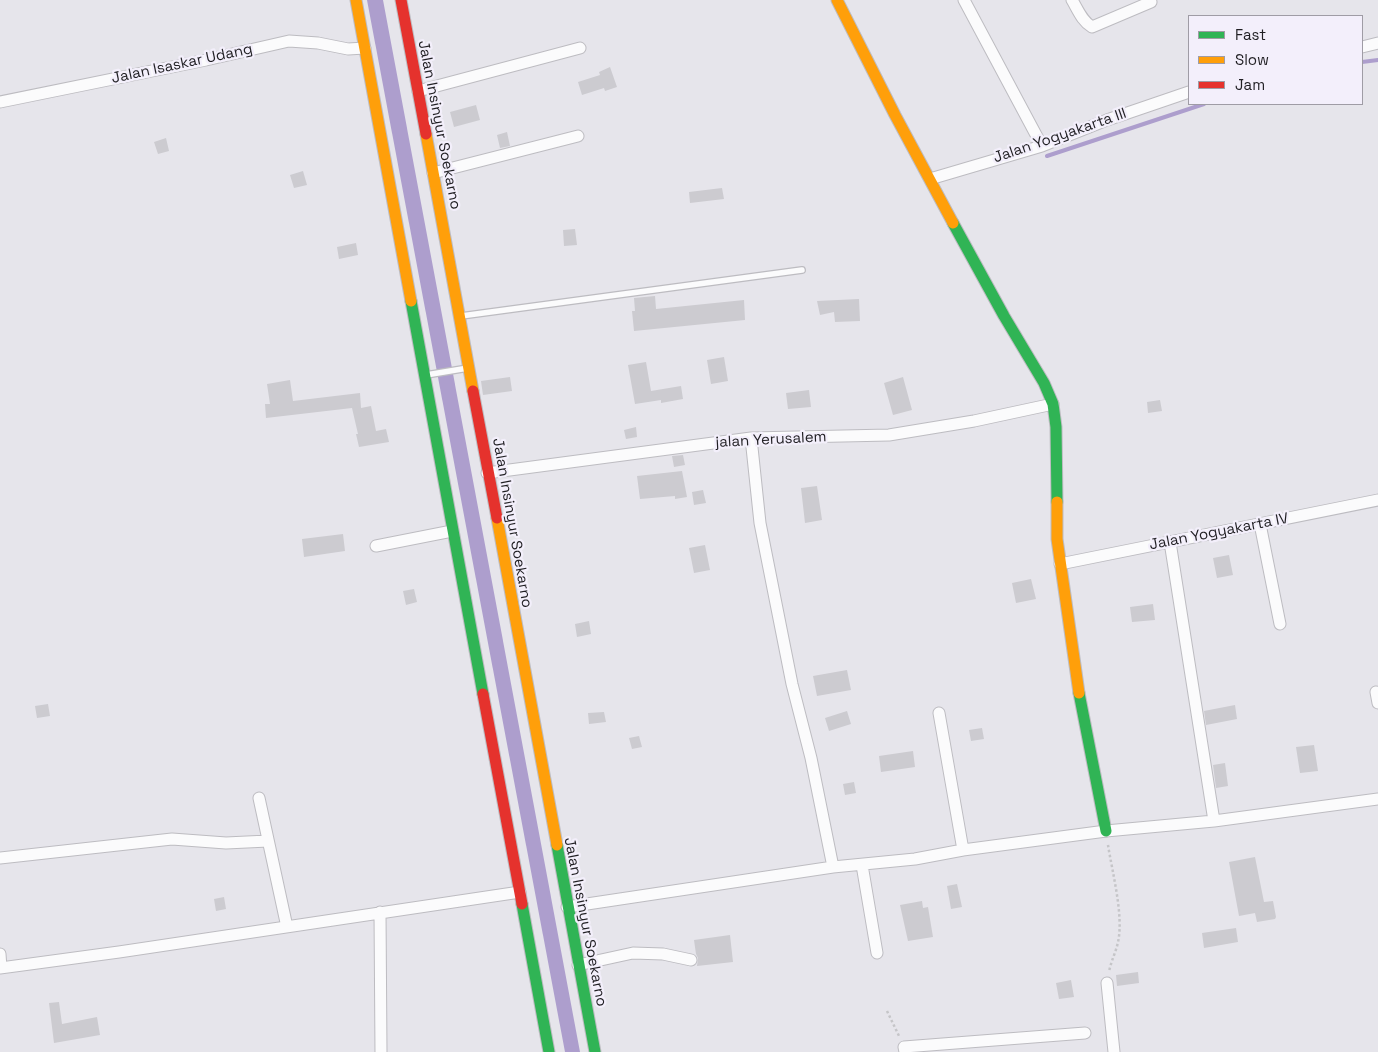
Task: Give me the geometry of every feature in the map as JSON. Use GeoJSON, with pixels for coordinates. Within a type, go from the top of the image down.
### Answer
{"type":"FeatureCollection","features":[{"type":"Feature","properties":{"kind":"street"},"geometry":{"type":"LineString","coordinates":[[356,0],[548,1052]]}},
{"type":"Feature","properties":{"kind":"street","name":"Jalan Insinyur Soekarno"},"geometry":{"type":"LineString","coordinates":[[400,0],[595,1052]]}},
{"type":"Feature","properties":{"kind":"street"},"geometry":{"type":"LineString","coordinates":[[838,0],[882,90],[1004,316],[1044,383],[1052,404],[1057,442],[1057,539],[1060,564],[1079,691],[1106,831]]}},
{"type":"Feature","properties":{"kind":"street"},"geometry":{"type":"LineString","coordinates":[[964,0],[1042,146]]}},
{"type":"Feature","properties":{"kind":"street"},"geometry":{"type":"LineString","coordinates":[[1072,0],[1086,24],[1092,27],[1150,2]]}},
{"type":"Feature","properties":{"kind":"street","name":"Jalan Isaskar Udang"},"geometry":{"type":"LineString","coordinates":[[0,102],[206,60],[288,41],[318,43],[348,49],[365,48]]}},
{"type":"Feature","properties":{"kind":"street"},"geometry":{"type":"LineString","coordinates":[[1363,47],[1378,44]]}},
{"type":"Feature","properties":{"kind":"street"},"geometry":{"type":"LineString","coordinates":[[418,91],[580,48]]}},
{"type":"Feature","properties":{"kind":"street","name":"Jalan Yogyakarta III"},"geometry":{"type":"LineString","coordinates":[[930,179],[1042,146],[1107,120],[1188,92]]}},
{"type":"Feature","properties":{"kind":"street"},"geometry":{"type":"LineString","coordinates":[[433,173],[578,136]]}},
{"type":"Feature","properties":{"kind":"street","name":"jalan Yerusalem"},"geometry":{"type":"LineString","coordinates":[[487,472],[751,438],[889,436],[974,421],[1052,404]]}},
{"type":"Feature","properties":{"kind":"street"},"geometry":{"type":"LineString","coordinates":[[751,438],[760,523],[792,684],[811,758],[833,866]]}},
{"type":"Feature","properties":{"kind":"street","name":"Jalan Yogyakarta IV"},"geometry":{"type":"LineString","coordinates":[[1060,564],[1378,500]]}},
{"type":"Feature","properties":{"kind":"street"},"geometry":{"type":"LineString","coordinates":[[1260,524],[1280,624]]}},
{"type":"Feature","properties":{"kind":"street"},"geometry":{"type":"LineString","coordinates":[[376,546],[452,531]]}},
{"type":"Feature","properties":{"kind":"street"},"geometry":{"type":"LineString","coordinates":[[1170,542],[1214,822]]}},
{"type":"Feature","properties":{"kind":"street"},"geometry":{"type":"LineString","coordinates":[[939,713],[963,850]]}},
{"type":"Feature","properties":{"kind":"street"},"geometry":{"type":"LineString","coordinates":[[259,798],[287,927]]}},
{"type":"Feature","properties":{"kind":"street"},"geometry":{"type":"LineString","coordinates":[[567,908],[833,866],[915,859],[963,850],[1106,831],[1214,822],[1378,798]]}},
{"type":"Feature","properties":{"kind":"street"},"geometry":{"type":"LineString","coordinates":[[0,858],[172,839],[226,843],[268,841]]}},
{"type":"Feature","properties":{"kind":"street"},"geometry":{"type":"LineString","coordinates":[[862,865],[876,953]]}},
{"type":"Feature","properties":{"kind":"street"},"geometry":{"type":"LineString","coordinates":[[0,954],[1,968],[520,892]]}},
{"type":"Feature","properties":{"kind":"street"},"geometry":{"type":"LineString","coordinates":[[380,912],[381,1052]]}},
{"type":"Feature","properties":{"kind":"street"},"geometry":{"type":"LineString","coordinates":[[578,965],[633,953],[663,954],[691,960]]}},
{"type":"Feature","properties":{"kind":"street"},"geometry":{"type":"LineString","coordinates":[[1108,983],[1114,1052]]}},
{"type":"Feature","properties":{"kind":"street"},"geometry":{"type":"LineString","coordinates":[[904,1049],[1085,1033]]}},
{"type":"Feature","properties":{"kind":"lane"},"geometry":{"type":"LineString","coordinates":[[459,317],[802,270]]}},
{"type":"Feature","properties":{"kind":"lane"},"geometry":{"type":"LineString","coordinates":[[424,375],[468,368]]}},
{"type":"Feature","properties":{"kind":"path"},"geometry":{"type":"LineString","coordinates":[[1106,831],[1119,909],[1119,941],[1111,962],[1108,983]]}},
{"type":"Feature","properties":{"kind":"path"},"geometry":{"type":"LineString","coordinates":[[887,1011],[904,1049]]}},
{"type":"Feature","properties":{"kind":"shaded area"},"geometry":{"type":"Polygon","coordinates":[[[367,0],[383,0],[580,1052],[565,1052],[367,0]]]}},
{"type":"Feature","properties":{"kind":"building"},"geometry":{"type":"Polygon","coordinates":[[[610,67],[617,87],[605,91],[604,88],[582,95],[578,82],[600,75],[599,72],[610,67]]]}},
{"type":"Feature","properties":{"kind":"building"},"geometry":{"type":"Polygon","coordinates":[[[476,105],[480,120],[454,127],[450,112],[476,105]]]}},
{"type":"Feature","properties":{"kind":"building"},"geometry":{"type":"Polygon","coordinates":[[[507,132],[510,146],[500,148],[497,135],[507,132]]]}},
{"type":"Feature","properties":{"kind":"building"},"geometry":{"type":"Polygon","coordinates":[[[166,138],[169,151],[158,154],[154,142],[166,138]]]}},
{"type":"Feature","properties":{"kind":"building"},"geometry":{"type":"Polygon","coordinates":[[[303,171],[307,185],[294,188],[290,175],[303,171]]]}},
{"type":"Feature","properties":{"kind":"building"},"geometry":{"type":"Polygon","coordinates":[[[722,188],[724,199],[690,203],[689,192],[722,188]]]}},
{"type":"Feature","properties":{"kind":"building"},"geometry":{"type":"Polygon","coordinates":[[[575,229],[577,245],[564,246],[563,230],[575,229]]]}},
{"type":"Feature","properties":{"kind":"building"},"geometry":{"type":"Polygon","coordinates":[[[356,243],[358,255],[339,259],[337,247],[356,243]]]}},
{"type":"Feature","properties":{"kind":"building"},"geometry":{"type":"Polygon","coordinates":[[[655,296],[656,309],[744,300],[745,320],[634,331],[632,311],[635,311],[634,298],[655,296]]]}},
{"type":"Feature","properties":{"kind":"building"},"geometry":{"type":"Polygon","coordinates":[[[859,299],[860,321],[835,322],[834,312],[820,315],[817,301],[859,299]]]}},
{"type":"Feature","properties":{"kind":"building"},"geometry":{"type":"Polygon","coordinates":[[[724,357],[728,381],[711,384],[707,360],[724,357]]]}},
{"type":"Feature","properties":{"kind":"building"},"geometry":{"type":"Polygon","coordinates":[[[646,362],[651,391],[681,386],[683,399],[661,403],[661,400],[635,404],[628,365],[646,362]]]}},
{"type":"Feature","properties":{"kind":"building"},"geometry":{"type":"Polygon","coordinates":[[[510,377],[512,391],[483,395],[481,381],[510,377]]]}},
{"type":"Feature","properties":{"kind":"building"},"geometry":{"type":"Polygon","coordinates":[[[903,377],[912,410],[893,415],[884,383],[903,377]]]}},
{"type":"Feature","properties":{"kind":"building"},"geometry":{"type":"Polygon","coordinates":[[[290,380],[293,401],[360,393],[361,408],[371,406],[376,431],[386,429],[389,442],[359,447],[352,408],[266,418],[265,404],[270,404],[267,384],[290,380]]]}},
{"type":"Feature","properties":{"kind":"building"},"geometry":{"type":"Polygon","coordinates":[[[809,390],[811,407],[788,409],[786,393],[809,390]]]}},
{"type":"Feature","properties":{"kind":"building"},"geometry":{"type":"Polygon","coordinates":[[[1160,400],[1162,411],[1148,413],[1147,402],[1160,400]]]}},
{"type":"Feature","properties":{"kind":"building"},"geometry":{"type":"Polygon","coordinates":[[[636,427],[637,437],[626,439],[624,430],[636,427]]]}},
{"type":"Feature","properties":{"kind":"building"},"geometry":{"type":"Polygon","coordinates":[[[683,455],[685,465],[674,467],[672,456],[683,455]]]}},
{"type":"Feature","properties":{"kind":"building"},"geometry":{"type":"Polygon","coordinates":[[[682,471],[687,497],[675,499],[675,496],[640,499],[637,476],[682,471]]]}},
{"type":"Feature","properties":{"kind":"building"},"geometry":{"type":"Polygon","coordinates":[[[817,486],[822,520],[805,523],[801,488],[817,486]]]}},
{"type":"Feature","properties":{"kind":"building"},"geometry":{"type":"Polygon","coordinates":[[[703,490],[706,503],[694,505],[692,492],[703,490]]]}},
{"type":"Feature","properties":{"kind":"building"},"geometry":{"type":"Polygon","coordinates":[[[343,534],[345,551],[304,557],[302,539],[343,534]]]}},
{"type":"Feature","properties":{"kind":"building"},"geometry":{"type":"Polygon","coordinates":[[[705,545],[710,570],[694,573],[689,548],[705,545]]]}},
{"type":"Feature","properties":{"kind":"building"},"geometry":{"type":"Polygon","coordinates":[[[1229,555],[1233,575],[1217,578],[1213,558],[1229,555]]]}},
{"type":"Feature","properties":{"kind":"building"},"geometry":{"type":"Polygon","coordinates":[[[1031,579],[1036,599],[1016,603],[1012,583],[1031,579]]]}},
{"type":"Feature","properties":{"kind":"building"},"geometry":{"type":"Polygon","coordinates":[[[414,589],[417,602],[406,605],[403,591],[414,589]]]}},
{"type":"Feature","properties":{"kind":"building"},"geometry":{"type":"Polygon","coordinates":[[[1153,604],[1155,620],[1132,622],[1130,607],[1153,604]]]}},
{"type":"Feature","properties":{"kind":"building"},"geometry":{"type":"Polygon","coordinates":[[[589,621],[591,634],[577,637],[575,624],[589,621]]]}},
{"type":"Feature","properties":{"kind":"building"},"geometry":{"type":"Polygon","coordinates":[[[847,670],[851,690],[817,696],[813,676],[847,670]]]}},
{"type":"Feature","properties":{"kind":"building"},"geometry":{"type":"Polygon","coordinates":[[[48,704],[50,716],[37,718],[35,706],[48,704]]]}},
{"type":"Feature","properties":{"kind":"building"},"geometry":{"type":"Polygon","coordinates":[[[1235,705],[1237,719],[1206,725],[1204,711],[1235,705]]]}},
{"type":"Feature","properties":{"kind":"building"},"geometry":{"type":"Polygon","coordinates":[[[847,711],[851,724],[829,731],[825,718],[847,711]]]}},
{"type":"Feature","properties":{"kind":"building"},"geometry":{"type":"Polygon","coordinates":[[[604,712],[606,722],[589,724],[588,713],[604,712]]]}},
{"type":"Feature","properties":{"kind":"building"},"geometry":{"type":"Polygon","coordinates":[[[982,728],[984,739],[971,741],[969,730],[982,728]]]}},
{"type":"Feature","properties":{"kind":"building"},"geometry":{"type":"Polygon","coordinates":[[[639,736],[642,747],[632,749],[629,738],[639,736]]]}},
{"type":"Feature","properties":{"kind":"building"},"geometry":{"type":"Polygon","coordinates":[[[1314,745],[1318,771],[1300,773],[1296,747],[1314,745]]]}},
{"type":"Feature","properties":{"kind":"building"},"geometry":{"type":"Polygon","coordinates":[[[913,751],[915,767],[881,772],[879,756],[913,751]]]}},
{"type":"Feature","properties":{"kind":"building"},"geometry":{"type":"Polygon","coordinates":[[[1225,763],[1228,786],[1216,788],[1213,765],[1225,763]]]}},
{"type":"Feature","properties":{"kind":"building"},"geometry":{"type":"Polygon","coordinates":[[[854,782],[856,793],[845,795],[843,784],[854,782]]]}},
{"type":"Feature","properties":{"kind":"building"},"geometry":{"type":"Polygon","coordinates":[[[1255,857],[1264,902],[1273,901],[1275,919],[1257,922],[1255,913],[1239,916],[1229,862],[1255,857]]]}},
{"type":"Feature","properties":{"kind":"building"},"geometry":{"type":"Polygon","coordinates":[[[957,884],[962,907],[951,909],[947,886],[957,884]]]}},
{"type":"Feature","properties":{"kind":"building"},"geometry":{"type":"Polygon","coordinates":[[[224,897],[226,909],[216,911],[214,899],[224,897]]]}},
{"type":"Feature","properties":{"kind":"building"},"geometry":{"type":"Polygon","coordinates":[[[922,901],[923,908],[928,907],[933,937],[908,941],[900,905],[922,901]]]}},
{"type":"Feature","properties":{"kind":"building"},"geometry":{"type":"Polygon","coordinates":[[[1236,928],[1238,942],[1204,948],[1202,933],[1236,928]]]}},
{"type":"Feature","properties":{"kind":"building"},"geometry":{"type":"Polygon","coordinates":[[[730,935],[733,962],[697,966],[698,958],[694,940],[730,935]]]}},
{"type":"Feature","properties":{"kind":"building"},"geometry":{"type":"Polygon","coordinates":[[[1138,972],[1139,983],[1117,986],[1116,975],[1138,972]]]}},
{"type":"Feature","properties":{"kind":"building"},"geometry":{"type":"Polygon","coordinates":[[[1071,980],[1074,997],[1059,999],[1056,983],[1071,980]]]}},
{"type":"Feature","properties":{"kind":"building"},"geometry":{"type":"Polygon","coordinates":[[[59,1002],[62,1024],[97,1017],[100,1035],[54,1043],[49,1003],[59,1002]]]}},
{"type":"Feature","properties":{"kind":"waterway"},"geometry":{"type":"LineString","coordinates":[[1363,62],[1378,60]]}},
{"type":"Feature","properties":{"kind":"waterway"},"geometry":{"type":"LineString","coordinates":[[1047,156],[1201,105]]}},
{"type":"Feature","properties":{"kind":"traffic: fast"},"geometry":{"type":"LineString","coordinates":[[953,223],[1004,316],[1044,383],[1053,404],[1056,427],[1057,502]]}},
{"type":"Feature","properties":{"kind":"traffic: fast"},"geometry":{"type":"LineString","coordinates":[[411,301],[483,694]]}},
{"type":"Feature","properties":{"kind":"traffic: fast"},"geometry":{"type":"LineString","coordinates":[[1079,693],[1106,831]]}},
{"type":"Feature","properties":{"kind":"traffic: fast"},"geometry":{"type":"LineString","coordinates":[[557,845],[595,1052]]}},
{"type":"Feature","properties":{"kind":"traffic: fast"},"geometry":{"type":"LineString","coordinates":[[522,904],[549,1052]]}},
{"type":"Feature","properties":{"kind":"traffic: slow"},"geometry":{"type":"LineString","coordinates":[[356,0],[411,301]]}},
{"type":"Feature","properties":{"kind":"traffic: slow"},"geometry":{"type":"LineString","coordinates":[[837,0],[895,115],[953,223]]}},
{"type":"Feature","properties":{"kind":"traffic: slow"},"geometry":{"type":"LineString","coordinates":[[426,134],[473,391]]}},
{"type":"Feature","properties":{"kind":"traffic: slow"},"geometry":{"type":"LineString","coordinates":[[1057,502],[1057,539],[1079,693]]}},
{"type":"Feature","properties":{"kind":"traffic: slow"},"geometry":{"type":"LineString","coordinates":[[497,518],[557,845]]}},
{"type":"Feature","properties":{"kind":"traffic: jam"},"geometry":{"type":"LineString","coordinates":[[401,0],[426,134]]}},
{"type":"Feature","properties":{"kind":"traffic: jam"},"geometry":{"type":"LineString","coordinates":[[473,391],[497,518]]}},
{"type":"Feature","properties":{"kind":"traffic: jam"},"geometry":{"type":"LineString","coordinates":[[483,694],[522,904]]}}]}
